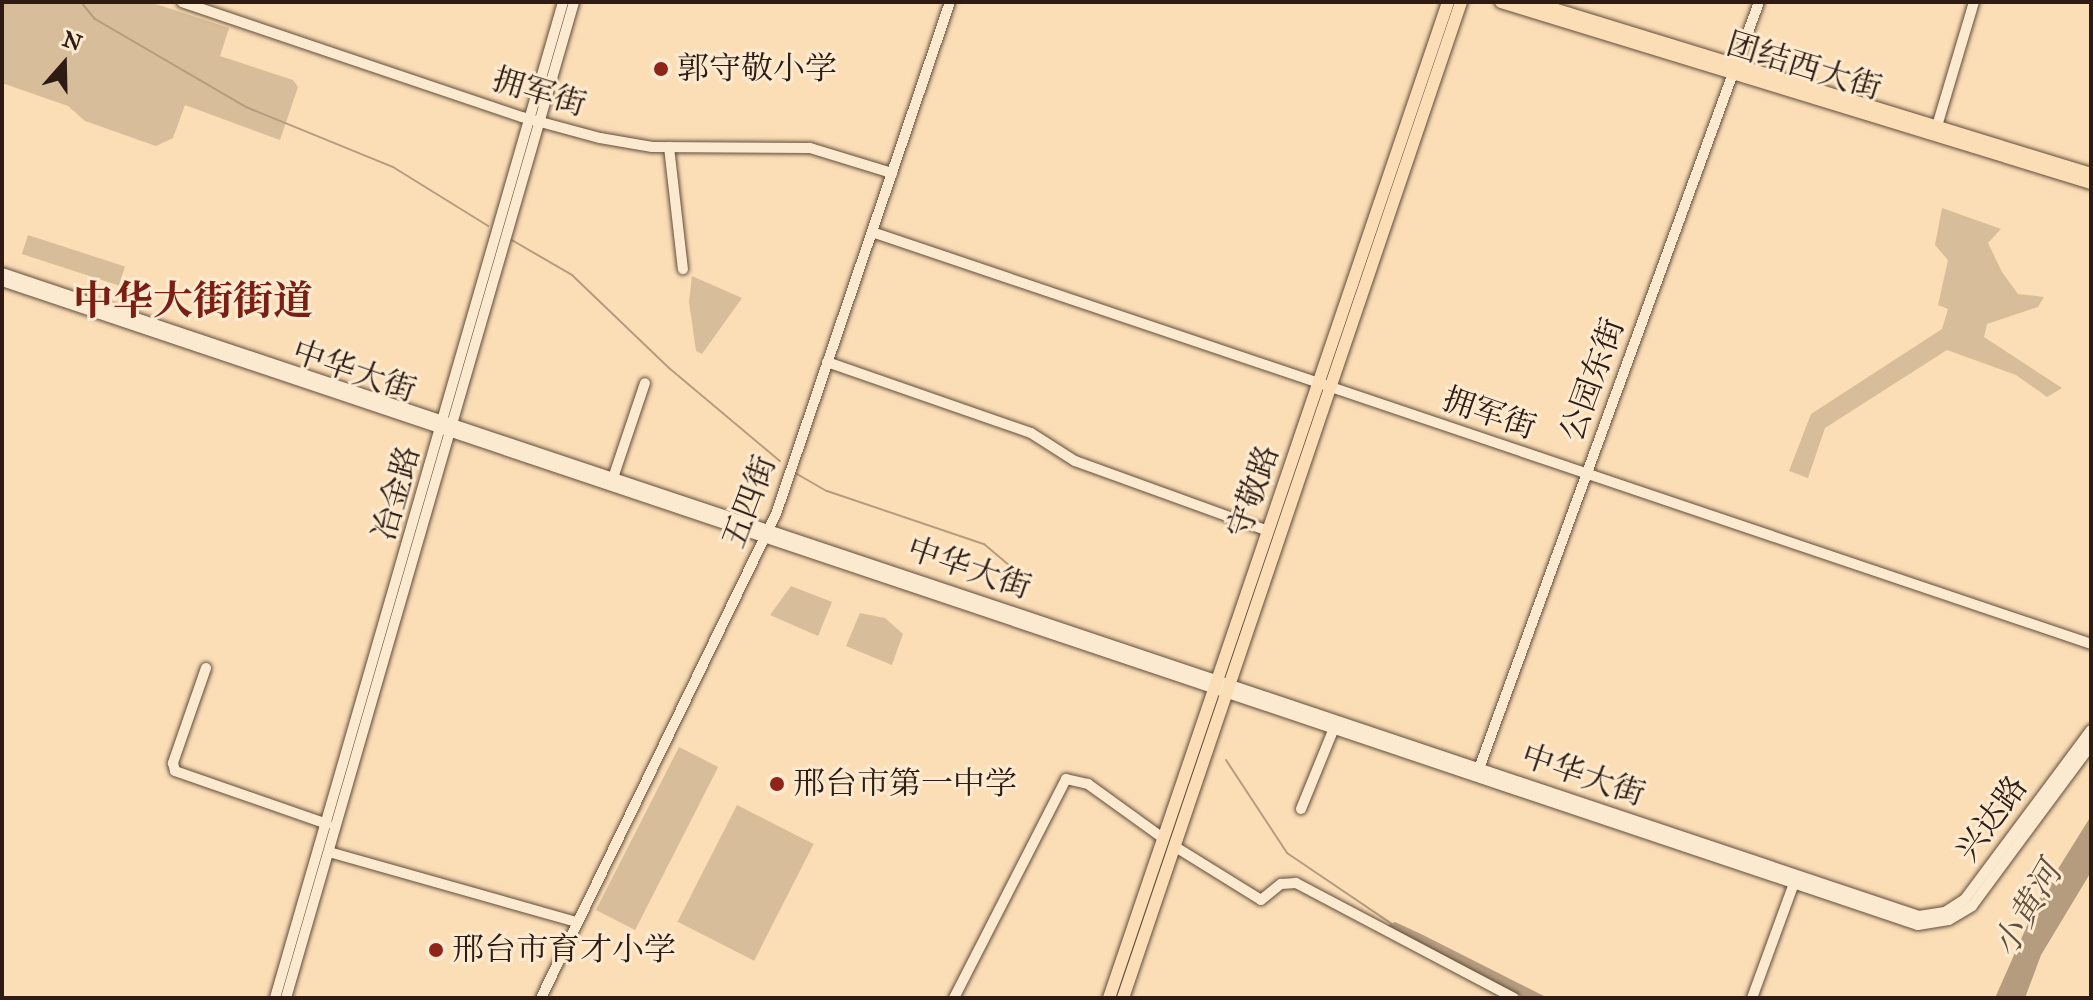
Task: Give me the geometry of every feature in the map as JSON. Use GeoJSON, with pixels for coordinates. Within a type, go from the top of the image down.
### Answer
{"type":"FeatureCollection","features":[{"type":"Feature","properties":{"kind":"main road","name":"守敬路"},"geometry":{"type":"LineString","coordinates":[[1222,686],[1268,531],[1324,386],[1448,2]]}},
{"type":"Feature","properties":{"kind":"main road","name":"守敬路"},"geometry":{"type":"LineString","coordinates":[[1109,998],[1169,842],[1324,386],[1461,2]]}},
{"type":"Feature","properties":{"kind":"main road","name":"团结西大街"},"geometry":{"type":"LineString","coordinates":[[1501,2],[1937,126],[2091,174]]}},
{"type":"Feature","properties":{"kind":"main road","name":"团结西大街"},"geometry":{"type":"LineString","coordinates":[[1531,2],[2091,183]]}},
{"type":"Feature","properties":{"kind":"main road","name":"守敬路"},"geometry":{"type":"LineString","coordinates":[[1123,998],[1169,842]]}},
{"type":"Feature","properties":{"kind":"street","name":"拥军街"},"geometry":{"type":"LineString","coordinates":[[182,2],[535,121],[629,144],[810,148],[892,173]]}},
{"type":"Feature","properties":{"kind":"street","name":"冶金路"},"geometry":{"type":"LineString","coordinates":[[535,121],[563,2]]}},
{"type":"Feature","properties":{"kind":"street","name":"冶金路"},"geometry":{"type":"LineString","coordinates":[[286,998],[535,121],[574,2]]}},
{"type":"Feature","properties":{"kind":"street","name":"五四街"},"geometry":{"type":"LineString","coordinates":[[541,998],[768,533],[950,2]]}},
{"type":"Feature","properties":{"kind":"street","name":"公园东街"},"geometry":{"type":"LineString","coordinates":[[1478,772],[1759,2]]}},
{"type":"Feature","properties":{"kind":"street"},"geometry":{"type":"LineString","coordinates":[[1937,126],[1974,2]]}},
{"type":"Feature","properties":{"kind":"street"},"geometry":{"type":"LineString","coordinates":[[669,147],[683,269]]}},
{"type":"Feature","properties":{"kind":"street","name":"拥军街"},"geometry":{"type":"LineString","coordinates":[[872,232],[2091,644]]}},
{"type":"Feature","properties":{"kind":"street","name":"中华大街"},"geometry":{"type":"LineString","coordinates":[[2,273],[448,427],[613,478],[768,533]]}},
{"type":"Feature","properties":{"kind":"street","name":"中华大街"},"geometry":{"type":"LineString","coordinates":[[2,281],[768,533],[1918,920]]}},
{"type":"Feature","properties":{"kind":"street"},"geometry":{"type":"LineString","coordinates":[[827,362],[1031,433],[1075,461],[1268,531]]}},
{"type":"Feature","properties":{"kind":"street"},"geometry":{"type":"LineString","coordinates":[[613,478],[645,383]]}},
{"type":"Feature","properties":{"kind":"street","name":"冶金路"},"geometry":{"type":"LineString","coordinates":[[275,998],[448,427]]}},
{"type":"Feature","properties":{"kind":"street"},"geometry":{"type":"LineString","coordinates":[[206,668],[173,763],[175,771],[327,824]]}},
{"type":"Feature","properties":{"kind":"street","name":"中华大街"},"geometry":{"type":"LineString","coordinates":[[1222,686],[1334,728],[1478,772],[1794,883],[1918,920]]}},
{"type":"Feature","properties":{"kind":"street"},"geometry":{"type":"LineString","coordinates":[[1301,809],[1334,728]]}},
{"type":"Feature","properties":{"kind":"street","name":"兴达路"},"geometry":{"type":"LineString","coordinates":[[1918,920],[1945,912],[1965,899],[2091,730]]}},
{"type":"Feature","properties":{"kind":"street","name":"兴达路"},"geometry":{"type":"LineString","coordinates":[[1918,920],[1949,920],[1972,906],[2091,745]]}},
{"type":"Feature","properties":{"kind":"street"},"geometry":{"type":"LineString","coordinates":[[954,998],[1066,779],[1088,784],[1169,842],[1261,900],[1281,884],[1296,883],[1514,998]]}},
{"type":"Feature","properties":{"kind":"street"},"geometry":{"type":"LineString","coordinates":[[329,852],[577,922]]}},
{"type":"Feature","properties":{"kind":"street"},"geometry":{"type":"LineString","coordinates":[[1752,998],[1794,883]]}},
{"type":"Feature","properties":{"kind":"shaded area"},"geometry":{"type":"Polygon","coordinates":[[[2,2],[150,2],[229,28],[220,56],[293,80],[298,87],[280,140],[185,105],[173,138],[156,146],[85,121],[68,106],[2,83],[2,2]]]}},
{"type":"Feature","properties":{"kind":"shaded area"},"geometry":{"type":"Polygon","coordinates":[[[1942,208],[2001,229],[1988,243],[2002,272],[2018,294],[2044,297],[2038,307],[1987,324],[1984,337],[2062,388],[2047,397],[2016,375],[1947,350],[1825,428],[1808,478],[1789,471],[1811,414],[1942,329],[1948,309],[1938,305],[1948,260],[1935,245],[1942,208]]]}},
{"type":"Feature","properties":{"kind":"shaded area"},"geometry":{"type":"Polygon","coordinates":[[[28,235],[125,267],[119,286],[22,254],[28,235]]]}},
{"type":"Feature","properties":{"kind":"shaded area"},"geometry":{"type":"Polygon","coordinates":[[[692,276],[742,298],[702,354],[696,351],[689,302],[692,276]]]}},
{"type":"Feature","properties":{"kind":"shaded area"},"geometry":{"type":"Polygon","coordinates":[[[791,586],[832,602],[818,636],[770,615],[791,586]]]}},
{"type":"Feature","properties":{"kind":"shaded area"},"geometry":{"type":"Polygon","coordinates":[[[860,613],[885,618],[903,634],[892,665],[846,646],[860,613]]]}},
{"type":"Feature","properties":{"kind":"shaded area"},"geometry":{"type":"Polygon","coordinates":[[[679,747],[718,767],[635,930],[596,910],[679,747]]]}},
{"type":"Feature","properties":{"kind":"shaded area"},"geometry":{"type":"Polygon","coordinates":[[[737,805],[814,844],[754,961],[678,922],[737,805]]]}},
{"type":"Feature","properties":{"kind":"shaded area"},"geometry":{"type":"Polygon","coordinates":[[[2091,816],[2091,872],[2041,955],[2025,998],[1995,998],[2038,901],[2091,816]]]}},
{"type":"Feature","properties":{"kind":"shaded area"},"geometry":{"type":"Polygon","coordinates":[[[1395,922],[1548,998],[1525,998],[1384,927],[1395,922]]]}},
{"type":"Feature","properties":{"kind":"waterway"},"geometry":{"type":"LineString","coordinates":[[81,2],[95,19],[246,107],[393,167],[488,226]]}},
{"type":"Feature","properties":{"kind":"waterway"},"geometry":{"type":"LineString","coordinates":[[510,239],[572,275],[669,368],[780,461]]}},
{"type":"Feature","properties":{"kind":"waterway"},"geometry":{"type":"LineString","coordinates":[[797,474],[827,491],[984,544],[1029,582]]}},
{"type":"Feature","properties":{"kind":"waterway"},"geometry":{"type":"LineString","coordinates":[[1226,760],[1287,853],[1392,924]]}},
{"type":"Feature","properties":{"kind":"place","name":"郭守敬小学"},"geometry":{"type":"Point","coordinates":[661,69]}},
{"type":"Feature","properties":{"kind":"place","name":"邢台市第一中学"},"geometry":{"type":"Point","coordinates":[777,784]}},
{"type":"Feature","properties":{"kind":"place","name":"邢台市育才小学"},"geometry":{"type":"Point","coordinates":[436,950]}},
{"type":"Feature","properties":{"kind":"district","name":"中华大街街道"},"geometry":{"type":"Point","coordinates":[193,301]}},
{"type":"Feature","properties":{"kind":"water label","name":"小黄河"},"geometry":{"type":"Point","coordinates":[2027,909]}}]}
